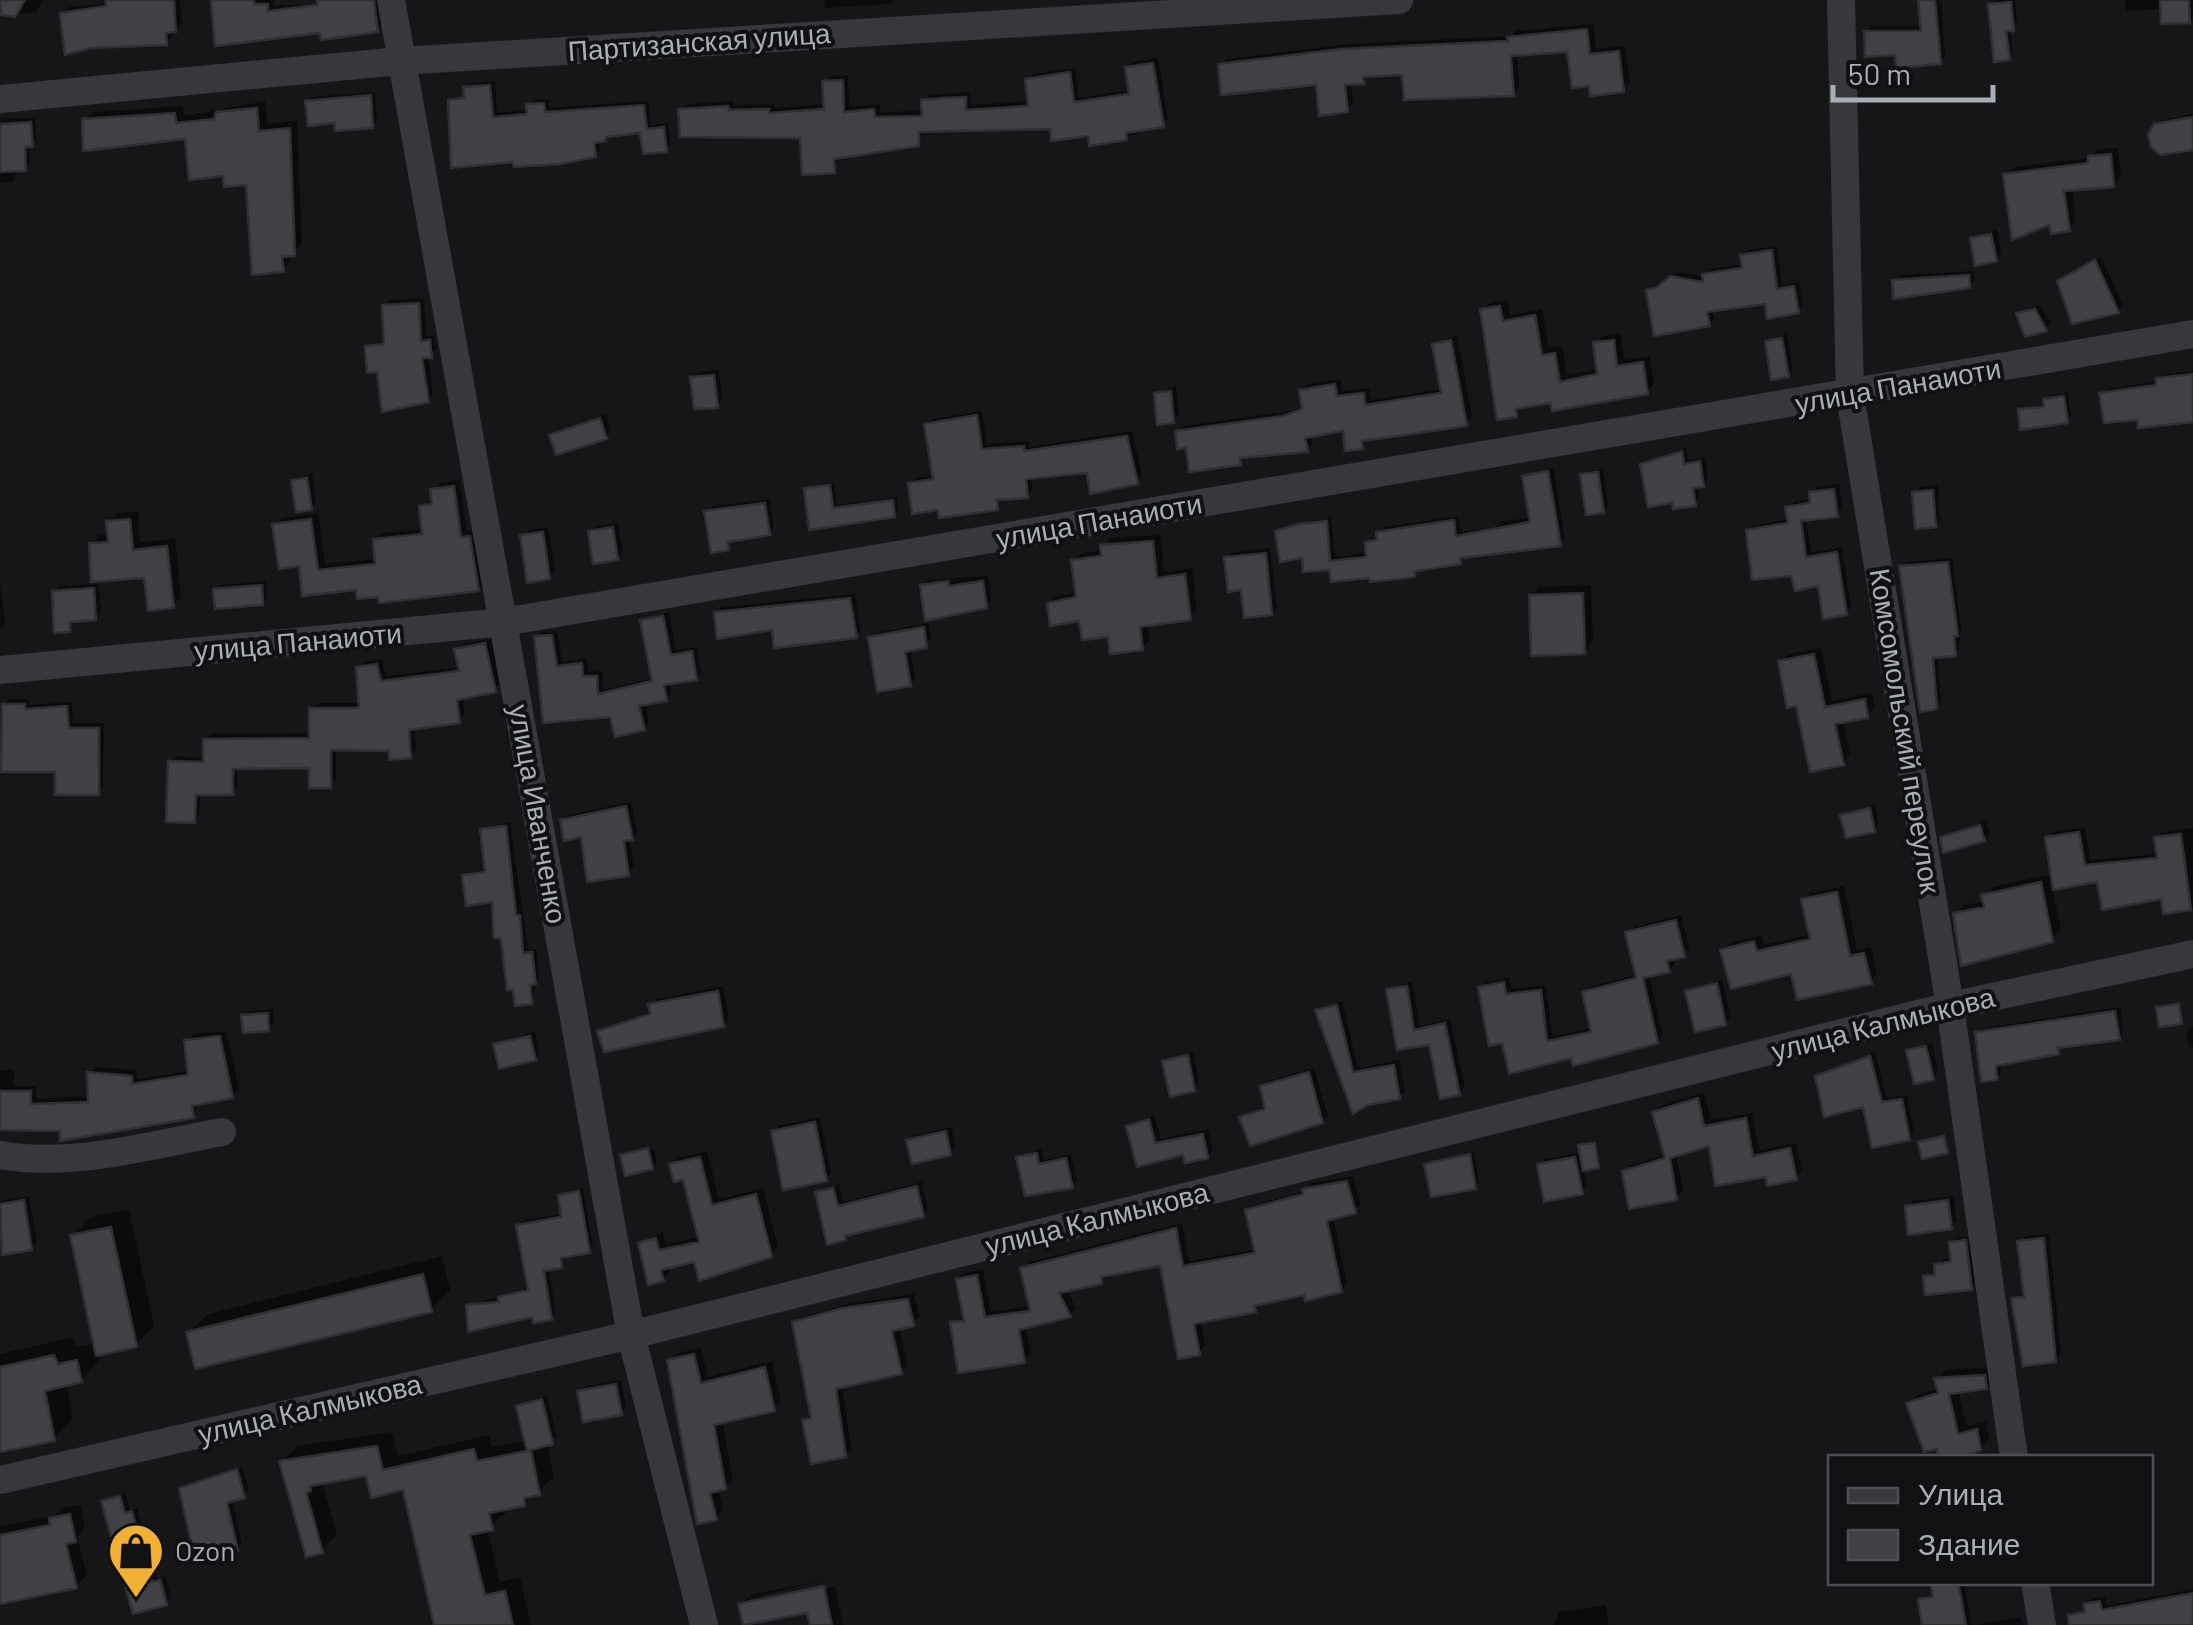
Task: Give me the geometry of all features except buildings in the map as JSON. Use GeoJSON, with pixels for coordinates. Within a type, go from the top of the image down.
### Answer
{"type":"FeatureCollection","features":[{"type":"Feature","properties":{"kind":"street","name":"улица Иванченко"},"geometry":{"type":"LineString","coordinates":[[390,0],[631,1335],[704,1625]]}},
{"type":"Feature","properties":{"kind":"street","name":"Партизанская улица"},"geometry":{"type":"LineString","coordinates":[[0,99],[400,61],[1399,0]]}},
{"type":"Feature","properties":{"kind":"street","name":"Комсомольский переулок"},"geometry":{"type":"LineString","coordinates":[[1840,0],[1850,395],[1950,1006],[2014,1455]]}},
{"type":"Feature","properties":{"kind":"street","name":"улица Панаиоти"},"geometry":{"type":"LineString","coordinates":[[0,670],[504,622],[2193,334]]}},
{"type":"Feature","properties":{"kind":"street","name":"улица Калмыкова"},"geometry":{"type":"LineString","coordinates":[[0,1480],[631,1335],[1950,1006],[2193,954]]}},
{"type":"Feature","properties":{"kind":"street"},"geometry":{"type":"LineString","coordinates":[[0,1154],[28,1160],[79,1158],[222,1132]]}},
{"type":"Feature","properties":{"kind":"street"},"geometry":{"type":"LineString","coordinates":[[2035,1585],[2042,1625]]}},
{"type":"Feature","properties":{"kind":"place","name":"Ozon"},"geometry":{"type":"Point","coordinates":[136,1600]}}]}
